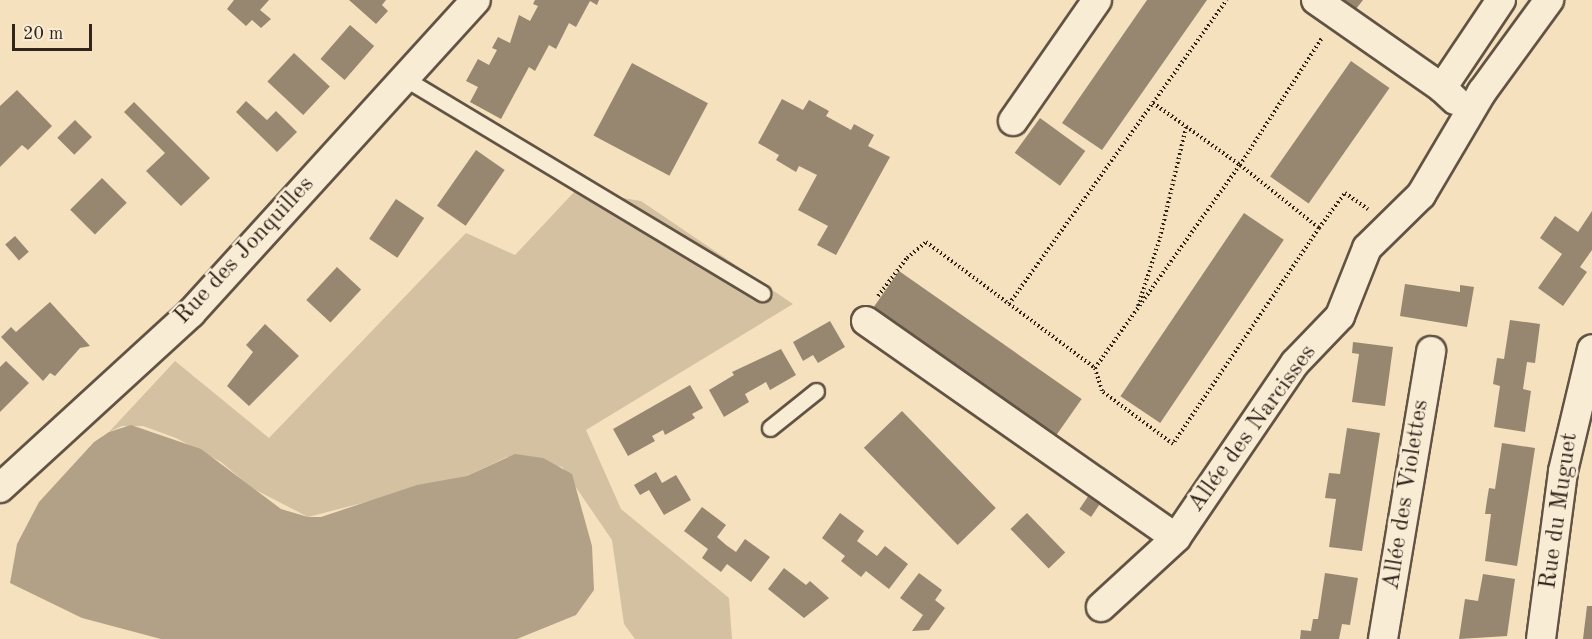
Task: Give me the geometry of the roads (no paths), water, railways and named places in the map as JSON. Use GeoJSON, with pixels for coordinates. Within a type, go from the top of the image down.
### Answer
{"type":"FeatureCollection","features":[{"type":"Feature","properties":{"kind":"street","name":"Rue des Jonquilles"},"geometry":{"type":"LineString","coordinates":[[0,488],[191,313],[476,0]]}},
{"type":"Feature","properties":{"kind":"street"},"geometry":{"type":"LineString","coordinates":[[1013,121],[1097,0]]}},
{"type":"Feature","properties":{"kind":"street"},"geometry":{"type":"LineString","coordinates":[[1442,88],[1501,0]]}},
{"type":"Feature","properties":{"kind":"street","name":"Allée des Narcisses"},"geometry":{"type":"LineString","coordinates":[[1101,607],[1176,538],[1295,363],[1340,316],[1367,248],[1421,195],[1469,114],[1549,0]]}},
{"type":"Feature","properties":{"kind":"street"},"geometry":{"type":"LineString","coordinates":[[1327,7],[1442,88],[1469,114]]}},
{"type":"Feature","properties":{"kind":"street","name":"Allée des Narcisses"},"geometry":{"type":"LineString","coordinates":[[866,321],[1176,538]]}},
{"type":"Feature","properties":{"kind":"street","name":"Rue du Muguet"},"geometry":{"type":"LineString","coordinates":[[1541,639],[1563,471],[1585,396],[1592,350]]}},
{"type":"Feature","properties":{"kind":"street","name":"Allée des Violettes"},"geometry":{"type":"LineString","coordinates":[[1383,639],[1431,351]]}},
{"type":"Feature","properties":{"kind":"lane"},"geometry":{"type":"LineString","coordinates":[[404,78],[762,293]]}},
{"type":"Feature","properties":{"kind":"lane"},"geometry":{"type":"LineString","coordinates":[[770,428],[816,391]]}}]}
